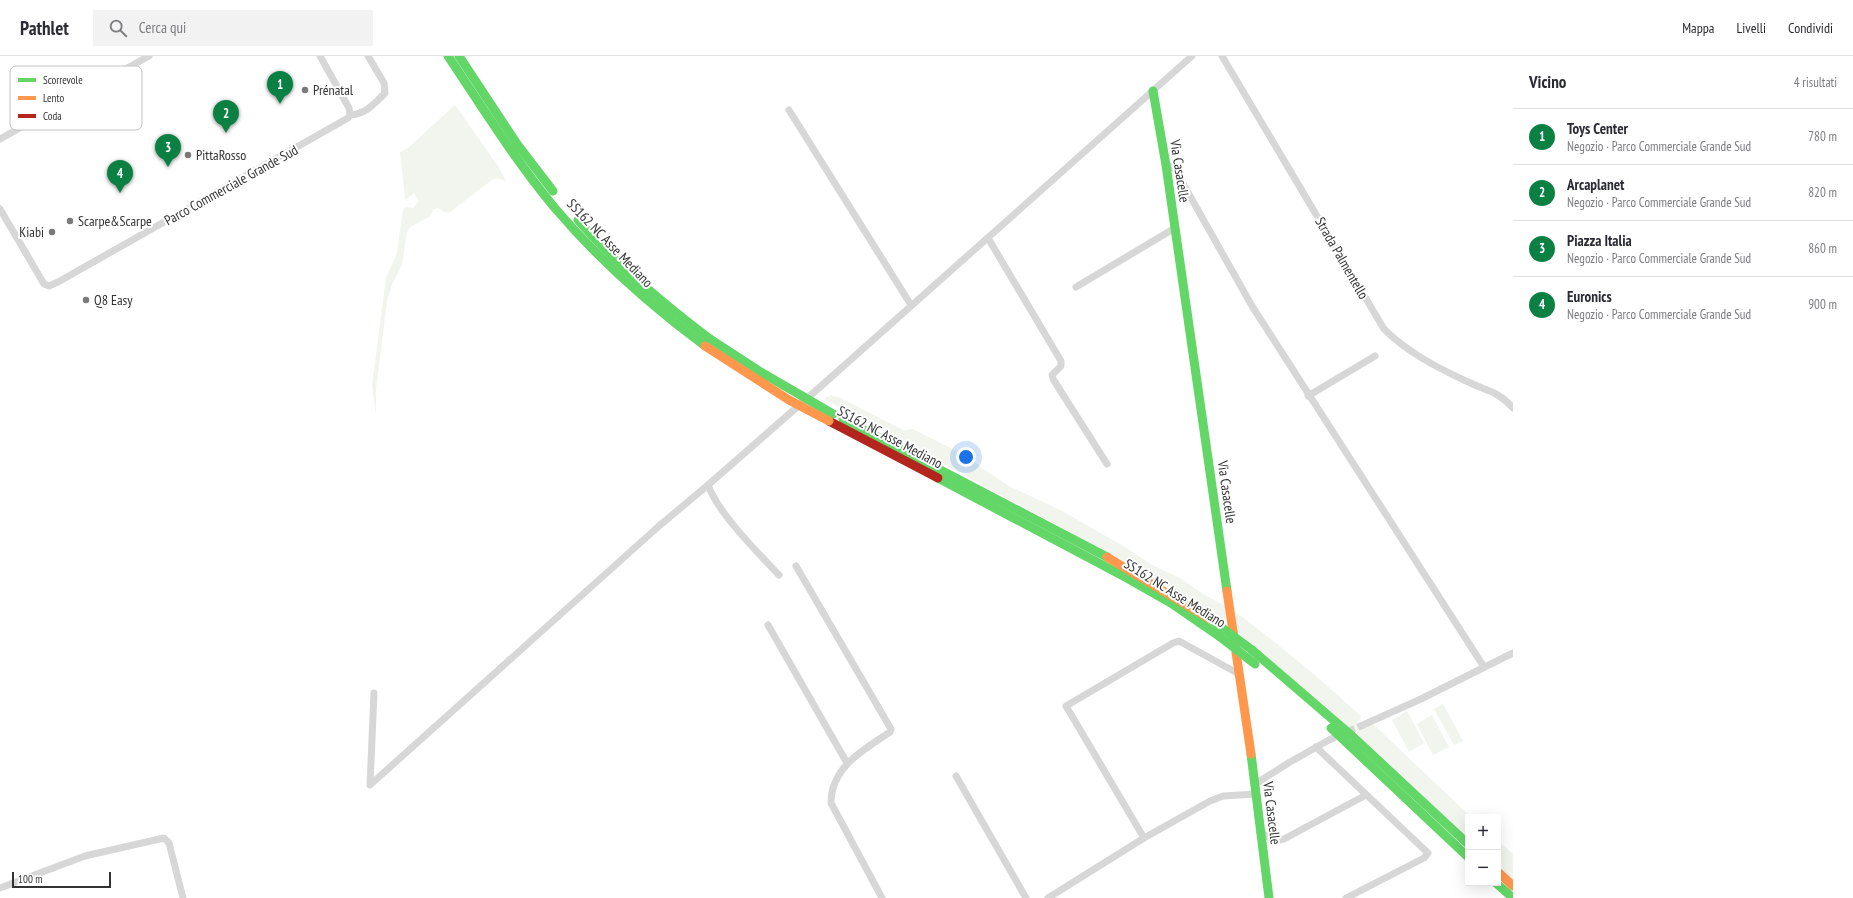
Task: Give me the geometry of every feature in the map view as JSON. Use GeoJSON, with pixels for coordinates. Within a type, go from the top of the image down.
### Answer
{"type":"FeatureCollection","features":[{"type":"Feature","properties":{"kind":"main road","name":"SS162 NC Asse Mediano"},"geometry":{"type":"LineString","coordinates":[[448,56],[546,183],[611,262],[619,270],[655,296],[707,343],[764,374],[831,417],[1127,578],[1170,603],[1219,636],[1256,664],[1326,723],[1465,854]]}},
{"type":"Feature","properties":{"kind":"main road","name":"SS162 NC Asse Mediano"},"geometry":{"type":"LineString","coordinates":[[459,56],[476,91]]}},
{"type":"Feature","properties":{"kind":"main road","name":"Via Casacelle"},"geometry":{"type":"LineString","coordinates":[[1153,91],[1166,165],[1239,674],[1269,898]]}},
{"type":"Feature","properties":{"kind":"main road","name":"SS162 NC Asse Mediano"},"geometry":{"type":"LineString","coordinates":[[831,417],[1116,562],[1212,621],[1252,650],[1352,736],[1465,841]]}},
{"type":"Feature","properties":{"kind":"main road"},"geometry":{"type":"LineString","coordinates":[[1501,875],[1513,886]]}},
{"type":"Feature","properties":{"kind":"main road"},"geometry":{"type":"LineString","coordinates":[[1499,886],[1513,898]]}},
{"type":"Feature","properties":{"kind":"street"},"geometry":{"type":"LineString","coordinates":[[131,66],[149,56]]}},
{"type":"Feature","properties":{"kind":"street"},"geometry":{"type":"LineString","coordinates":[[320,56],[349,108],[350,115],[359,114],[368,110],[385,94],[384,83],[368,56]]}},
{"type":"Feature","properties":{"kind":"street"},"geometry":{"type":"LineString","coordinates":[[374,693],[370,785],[659,526],[708,485],[912,306],[1192,56]]}},
{"type":"Feature","properties":{"kind":"street","name":"Strada Palmentello"},"geometry":{"type":"LineString","coordinates":[[1222,56],[1384,329],[1394,339],[1432,365],[1472,384],[1500,395],[1513,408]]}},
{"type":"Feature","properties":{"kind":"street"},"geometry":{"type":"LineString","coordinates":[[789,110],[912,306]]}},
{"type":"Feature","properties":{"kind":"street","name":"Parco Commerciale Grande Sud"},"geometry":{"type":"LineString","coordinates":[[0,209],[40,279],[44,284],[49,286],[344,122],[350,115]]}},
{"type":"Feature","properties":{"kind":"street"},"geometry":{"type":"LineString","coordinates":[[0,139],[16,130]]}},
{"type":"Feature","properties":{"kind":"street"},"geometry":{"type":"LineString","coordinates":[[1166,165],[1174,168],[1177,172],[1252,306],[1308,396],[1484,667]]}},
{"type":"Feature","properties":{"kind":"street"},"geometry":{"type":"LineString","coordinates":[[1076,287],[1175,228]]}},
{"type":"Feature","properties":{"kind":"street"},"geometry":{"type":"LineString","coordinates":[[988,238],[1061,361],[1061,366],[1052,374],[1053,379],[1107,464]]}},
{"type":"Feature","properties":{"kind":"street"},"geometry":{"type":"LineString","coordinates":[[1308,396],[1375,356]]}},
{"type":"Feature","properties":{"kind":"street"},"geometry":{"type":"LineString","coordinates":[[708,485],[711,494],[730,520],[779,574]]}},
{"type":"Feature","properties":{"kind":"street"},"geometry":{"type":"LineString","coordinates":[[796,566],[891,729],[890,732],[847,763],[834,783],[832,803],[882,898]]}},
{"type":"Feature","properties":{"kind":"street"},"geometry":{"type":"LineString","coordinates":[[768,625],[847,763]]}},
{"type":"Feature","properties":{"kind":"street"},"geometry":{"type":"LineString","coordinates":[[1144,838],[1066,706],[1173,643],[1179,641],[1239,674]]}},
{"type":"Feature","properties":{"kind":"street"},"geometry":{"type":"LineString","coordinates":[[1363,725],[1421,699],[1513,653]]}},
{"type":"Feature","properties":{"kind":"street"},"geometry":{"type":"LineString","coordinates":[[1048,898],[1144,838],[1210,801],[1223,796],[1255,789],[1290,762],[1329,740]]}},
{"type":"Feature","properties":{"kind":"street"},"geometry":{"type":"LineString","coordinates":[[1316,748],[1428,853],[1424,858],[1346,898]]}},
{"type":"Feature","properties":{"kind":"street"},"geometry":{"type":"LineString","coordinates":[[956,776],[1026,898]]}},
{"type":"Feature","properties":{"kind":"street"},"geometry":{"type":"LineString","coordinates":[[1260,832],[1274,840],[1284,839],[1366,795]]}},
{"type":"Feature","properties":{"kind":"street"},"geometry":{"type":"LineString","coordinates":[[0,888],[85,856],[164,838],[169,843],[183,898]]}},
{"type":"Feature","properties":{"kind":"shaded area"},"geometry":{"type":"Polygon","coordinates":[[[455,105],[498,166],[506,181],[498,178],[493,179],[450,212],[446,213],[438,208],[434,209],[429,217],[410,227],[407,232],[402,265],[392,284],[387,302],[376,390],[376,416],[372,385],[386,278],[397,253],[403,209],[407,207],[413,208],[419,201],[414,193],[405,200],[400,152],[408,148],[455,105]]]}},
{"type":"Feature","properties":{"kind":"shaded area"},"geometry":{"type":"Polygon","coordinates":[[[831,395],[839,397],[903,430],[913,429],[972,459],[983,469],[1009,486],[1062,511],[1125,547],[1152,565],[1180,578],[1203,594],[1225,606],[1226,623],[1134,567],[824,399],[831,395]]]}},
{"type":"Feature","properties":{"kind":"shaded area"},"geometry":{"type":"Polygon","coordinates":[[[1237,613],[1347,703],[1362,717],[1357,722],[1363,728],[1373,724],[1468,814],[1465,814],[1465,835],[1237,632],[1235,619],[1237,613]]]}},
{"type":"Feature","properties":{"kind":"shaded area"},"geometry":{"type":"Polygon","coordinates":[[[1443,704],[1463,741],[1454,745],[1434,709],[1443,704]]]}},
{"type":"Feature","properties":{"kind":"shaded area"},"geometry":{"type":"Polygon","coordinates":[[[1407,711],[1424,743],[1409,752],[1392,720],[1407,711]]]}},
{"type":"Feature","properties":{"kind":"shaded area"},"geometry":{"type":"Polygon","coordinates":[[[1432,715],[1449,747],[1433,755],[1417,724],[1432,715]]]}},
{"type":"Feature","properties":{"kind":"shaded area"},"geometry":{"type":"Polygon","coordinates":[[[1501,844],[1513,854],[1513,880],[1501,869],[1501,844]]]}},
{"type":"Feature","properties":{"kind":"tunnel"},"geometry":{"type":"LineString","coordinates":[[1329,740],[1363,725]]}},
{"type":"Feature","properties":{"kind":"traffic: fast"},"geometry":{"type":"LineString","coordinates":[[448,56],[526,171],[571,227],[645,298],[705,346]]}},
{"type":"Feature","properties":{"kind":"traffic: fast"},"geometry":{"type":"LineString","coordinates":[[459,56],[517,144],[553,191]]}},
{"type":"Feature","properties":{"kind":"traffic: fast"},"geometry":{"type":"LineString","coordinates":[[1153,91],[1166,165],[1227,591]]}},
{"type":"Feature","properties":{"kind":"traffic: fast"},"geometry":{"type":"LineString","coordinates":[[578,220],[624,268],[675,312],[710,339]]}},
{"type":"Feature","properties":{"kind":"traffic: fast"},"geometry":{"type":"LineString","coordinates":[[710,339],[764,374],[833,414]]}},
{"type":"Feature","properties":{"kind":"traffic: fast"},"geometry":{"type":"LineString","coordinates":[[843,419],[1107,557]]}},
{"type":"Feature","properties":{"kind":"traffic: fast"},"geometry":{"type":"LineString","coordinates":[[938,478],[1127,578],[1171,603],[1219,636]]}},
{"type":"Feature","properties":{"kind":"traffic: fast"},"geometry":{"type":"LineString","coordinates":[[1213,621],[1252,650]]}},
{"type":"Feature","properties":{"kind":"traffic: fast"},"geometry":{"type":"LineString","coordinates":[[1219,636],[1255,664]]}},
{"type":"Feature","properties":{"kind":"traffic: fast"},"geometry":{"type":"LineString","coordinates":[[1252,650],[1352,736],[1465,841]]}},
{"type":"Feature","properties":{"kind":"traffic: fast"},"geometry":{"type":"LineString","coordinates":[[1331,728],[1465,854]]}},
{"type":"Feature","properties":{"kind":"traffic: fast"},"geometry":{"type":"LineString","coordinates":[[1251,754],[1269,898]]}},
{"type":"Feature","properties":{"kind":"traffic: fast"},"geometry":{"type":"LineString","coordinates":[[1499,886],[1513,898]]}},
{"type":"Feature","properties":{"kind":"traffic: slow"},"geometry":{"type":"LineString","coordinates":[[705,346],[789,400],[829,421]]}},
{"type":"Feature","properties":{"kind":"traffic: slow"},"geometry":{"type":"LineString","coordinates":[[1107,557],[1213,621]]}},
{"type":"Feature","properties":{"kind":"traffic: slow"},"geometry":{"type":"LineString","coordinates":[[1227,591],[1251,754]]}},
{"type":"Feature","properties":{"kind":"traffic: slow"},"geometry":{"type":"LineString","coordinates":[[1501,875],[1513,886]]}},
{"type":"Feature","properties":{"kind":"traffic: jam"},"geometry":{"type":"LineString","coordinates":[[829,421],[938,478]]}},
{"type":"Feature","properties":{"kind":"place","name":"Prénatal"},"geometry":{"type":"Point","coordinates":[305,90]}},
{"type":"Feature","properties":{"kind":"place","name":"Toys Center"},"geometry":{"type":"Point","coordinates":[280,104]}},
{"type":"Feature","properties":{"kind":"place","name":"Arcaplanet"},"geometry":{"type":"Point","coordinates":[226,133]}},
{"type":"Feature","properties":{"kind":"place","name":"PittaRosso"},"geometry":{"type":"Point","coordinates":[188,155]}},
{"type":"Feature","properties":{"kind":"place","name":"Piazza Italia"},"geometry":{"type":"Point","coordinates":[168,167]}},
{"type":"Feature","properties":{"kind":"place","name":"Euronics"},"geometry":{"type":"Point","coordinates":[120,193]}},
{"type":"Feature","properties":{"kind":"place","name":"Scarpe&Scarpe"},"geometry":{"type":"Point","coordinates":[70,221]}},
{"type":"Feature","properties":{"kind":"place","name":"Kiabi"},"geometry":{"type":"Point","coordinates":[52,232]}},
{"type":"Feature","properties":{"kind":"place","name":"Q8 Easy"},"geometry":{"type":"Point","coordinates":[86,300]}}]}
